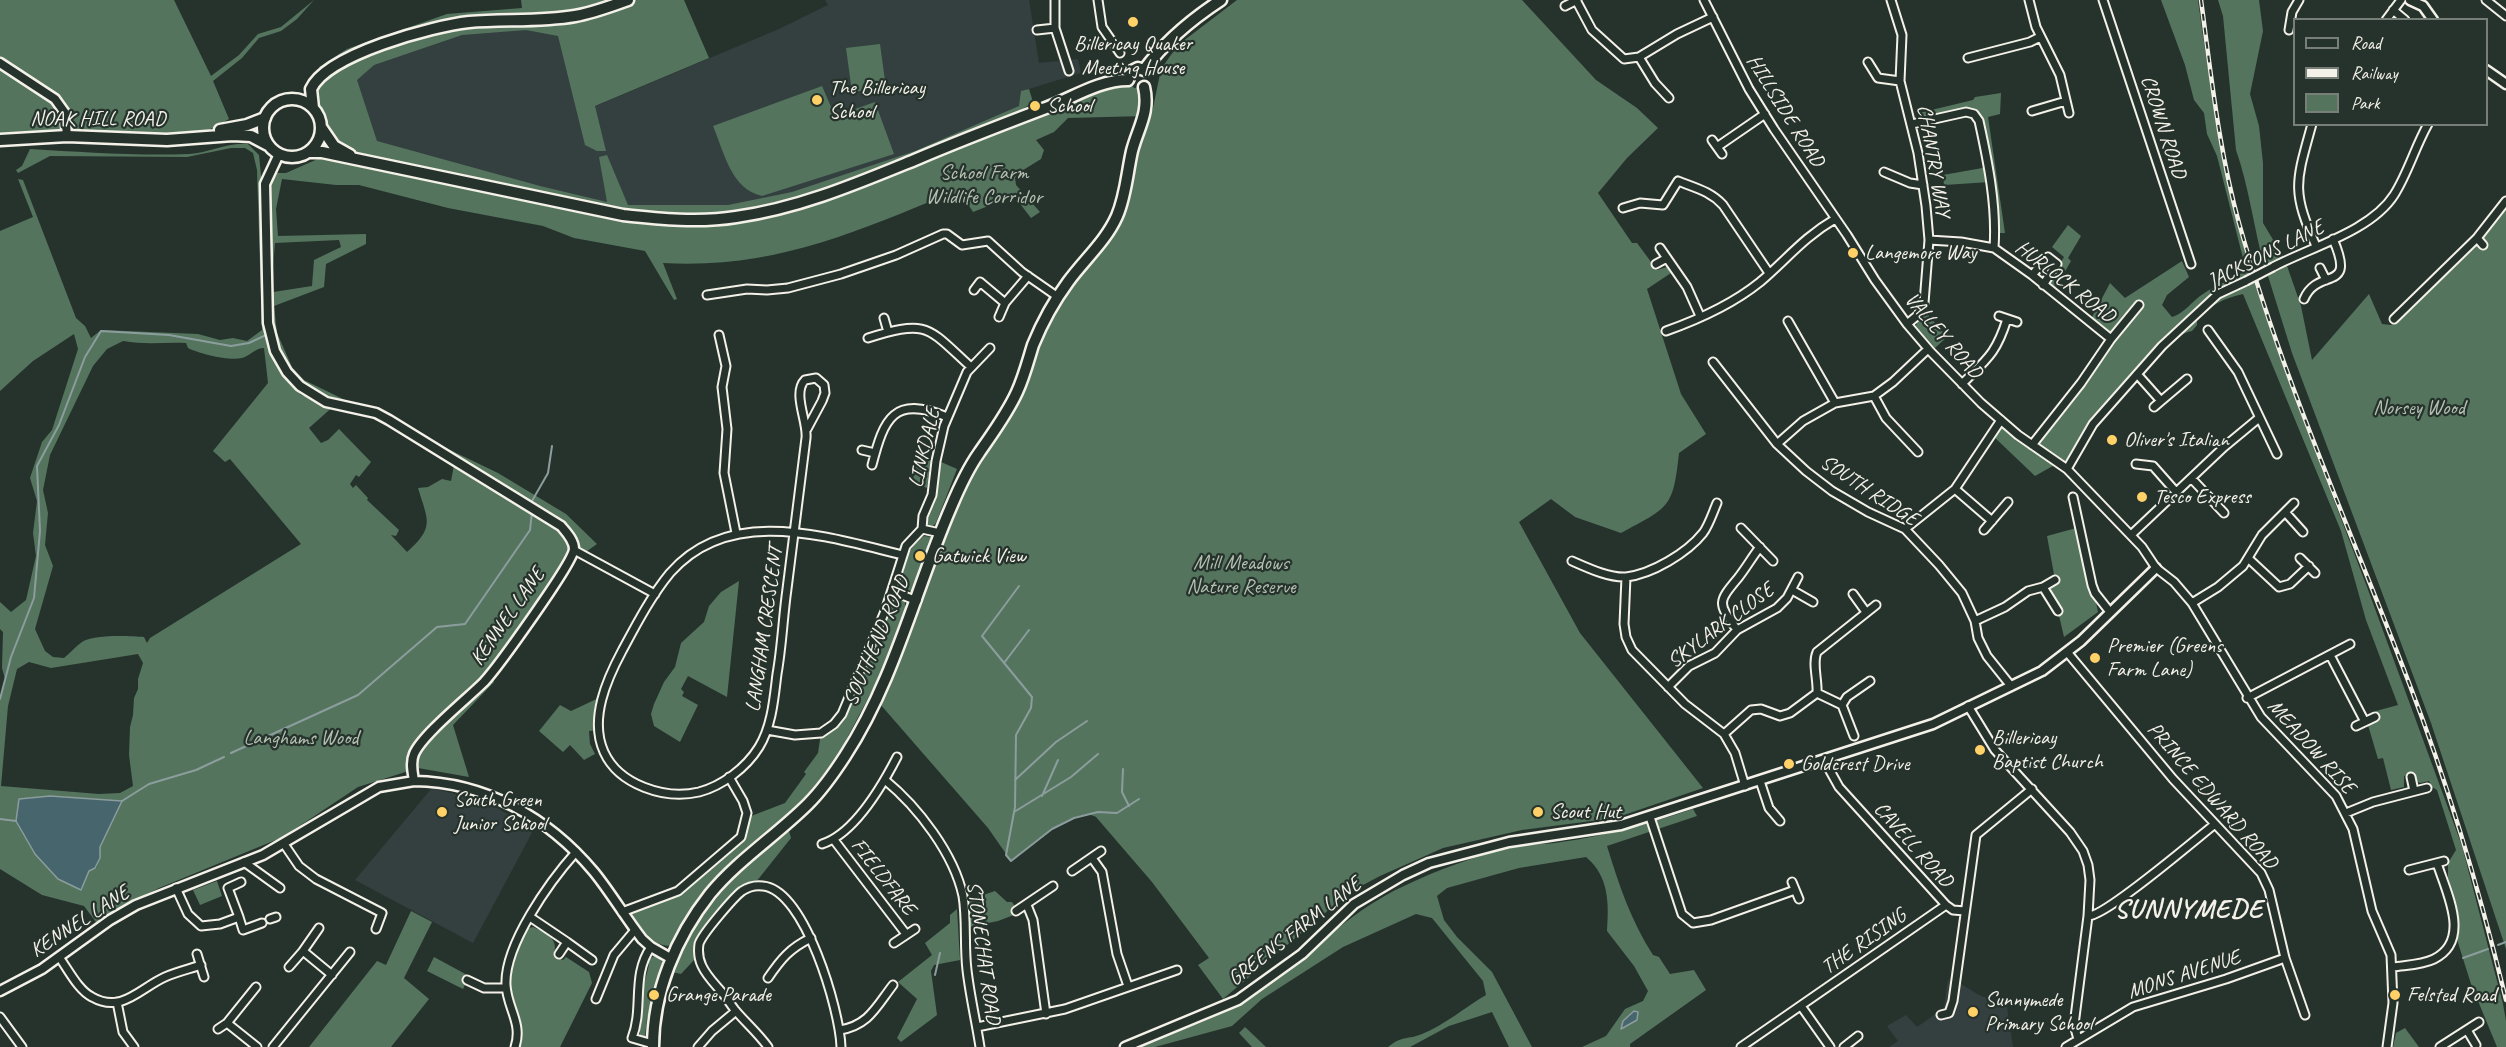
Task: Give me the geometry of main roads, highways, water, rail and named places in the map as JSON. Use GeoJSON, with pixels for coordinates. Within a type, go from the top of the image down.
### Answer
{"type":"FeatureCollection","features":[{"type":"Feature","properties":{"kind":"main road"},"geometry":{"type":"LineString","coordinates":[[313,108],[311,88],[322,74],[337,64],[376,47],[452,25],[568,17],[628,0]]}},
{"type":"Feature","properties":{"kind":"main road"},"geometry":{"type":"LineString","coordinates":[[1144,70],[1164,45],[1198,15],[1221,0]]}},
{"type":"Feature","properties":{"kind":"main road"},"geometry":{"type":"LineString","coordinates":[[1128,80],[1130,73],[1135,69],[1144,70]]}},
{"type":"Feature","properties":{"kind":"main road"},"geometry":{"type":"LineString","coordinates":[[1128,80],[1134,88],[1144,87],[1149,79],[1144,70]]}},
{"type":"Feature","properties":{"kind":"main road"},"geometry":{"type":"LineString","coordinates":[[361,161],[334,146],[321,127],[313,108],[302,101],[289,99],[272,107],[265,118],[263,132],[268,145],[279,154],[295,157],[309,152],[322,152],[361,161],[623,215],[661,219],[734,218],[813,200],[1111,81],[1128,80]]}},
{"type":"Feature","properties":{"kind":"main road","name":"SOUTHEND ROAD"},"geometry":{"type":"LineString","coordinates":[[653,1045],[656,1010],[672,959],[688,928],[711,893],[808,804],[828,781],[879,693],[917,601],[940,533],[961,483],[1016,394],[1034,342],[1058,297],[1093,253],[1118,213],[1132,151],[1145,116],[1144,87]]}},
{"type":"Feature","properties":{"kind":"main road","name":"NOAK HILL ROAD"},"geometry":{"type":"LineString","coordinates":[[196,137],[247,125],[265,118]]}},
{"type":"Feature","properties":{"kind":"main road"},"geometry":{"type":"LineString","coordinates":[[309,152],[318,141],[321,127]]}},
{"type":"Feature","properties":{"kind":"main road","name":"NOAK HILL ROAD"},"geometry":{"type":"LineString","coordinates":[[0,140],[67,136],[138,140],[250,136],[268,145]]}},
{"type":"Feature","properties":{"kind":"water"},"geometry":{"type":"Polygon","coordinates":[[[50,796],[122,801],[100,847],[100,858],[95,868],[89,871],[81,890],[58,879],[35,854],[16,821],[19,799],[50,796]]]}},
{"type":"Feature","properties":{"kind":"water"},"geometry":{"type":"Polygon","coordinates":[[[1634,1011],[1638,1012],[1637,1020],[1621,1029],[1623,1021],[1634,1011]]]}},
{"type":"Feature","properties":{"kind":"waterway"},"geometry":{"type":"LineString","coordinates":[[0,699],[11,657],[34,598],[40,531],[37,466],[59,425],[85,357],[101,331],[169,335],[231,346],[249,343],[266,335]]}},
{"type":"Feature","properties":{"kind":"waterway"},"geometry":{"type":"LineString","coordinates":[[532,506],[532,501],[548,473],[552,446]]}},
{"type":"Feature","properties":{"kind":"waterway"},"geometry":{"type":"LineString","coordinates":[[231,753],[358,695],[437,627],[465,624],[530,530],[532,512]]}},
{"type":"Feature","properties":{"kind":"waterway"},"geometry":{"type":"LineString","coordinates":[[1019,586],[982,636],[1032,697],[1031,708],[1016,735],[1015,807],[1006,855],[1011,861],[1052,829],[1074,818],[1098,812],[1117,813],[1139,799]]}},
{"type":"Feature","properties":{"kind":"waterway"},"geometry":{"type":"LineString","coordinates":[[1004,663],[1029,630]]}},
{"type":"Feature","properties":{"kind":"waterway"},"geometry":{"type":"LineString","coordinates":[[1015,780],[1056,742],[1087,721]]}},
{"type":"Feature","properties":{"kind":"waterway"},"geometry":{"type":"LineString","coordinates":[[1014,812],[1071,777],[1098,754]]}},
{"type":"Feature","properties":{"kind":"waterway"},"geometry":{"type":"LineString","coordinates":[[122,801],[149,784],[196,770],[224,757]]}},
{"type":"Feature","properties":{"kind":"waterway"},"geometry":{"type":"LineString","coordinates":[[1042,796],[1058,760]]}},
{"type":"Feature","properties":{"kind":"waterway"},"geometry":{"type":"LineString","coordinates":[[1123,769],[1122,792],[1129,806]]}},
{"type":"Feature","properties":{"kind":"waterway"},"geometry":{"type":"LineString","coordinates":[[0,819],[16,821]]}},
{"type":"Feature","properties":{"kind":"waterway"},"geometry":{"type":"LineString","coordinates":[[2498,945],[2506,942]]}},
{"type":"Feature","properties":{"kind":"waterway"},"geometry":{"type":"LineString","coordinates":[[2463,958],[2488,949]]}},
{"type":"Feature","properties":{"kind":"waterway"},"geometry":{"type":"LineString","coordinates":[[935,975],[940,953]]}},
{"type":"Feature","properties":{"kind":"railway"},"geometry":{"type":"LineString","coordinates":[[2201,0],[2216,112],[2239,223],[2297,398],[2409,683],[2437,761],[2486,920],[2506,1000]]}},
{"type":"Feature","properties":{"kind":"place","name":"Billericay Quaker Meeting House"},"geometry":{"type":"Point","coordinates":[1133,22]}},
{"type":"Feature","properties":{"kind":"place","name":"The Billericay School"},"geometry":{"type":"Point","coordinates":[817,100]}},
{"type":"Feature","properties":{"kind":"place","name":"School"},"geometry":{"type":"Point","coordinates":[1035,106]}},
{"type":"Feature","properties":{"kind":"place","name":"Langemore Way"},"geometry":{"type":"Point","coordinates":[1853,253]}},
{"type":"Feature","properties":{"kind":"place","name":"Oliver's Italian"},"geometry":{"type":"Point","coordinates":[2112,440]}},
{"type":"Feature","properties":{"kind":"place","name":"Tesco Express"},"geometry":{"type":"Point","coordinates":[2142,497]}},
{"type":"Feature","properties":{"kind":"place","name":"Gatwick View"},"geometry":{"type":"Point","coordinates":[920,556]}},
{"type":"Feature","properties":{"kind":"place","name":"Premier (Greens Farm Lane)"},"geometry":{"type":"Point","coordinates":[2095,658]}},
{"type":"Feature","properties":{"kind":"place","name":"Billericay Baptist Church"},"geometry":{"type":"Point","coordinates":[1980,750]}},
{"type":"Feature","properties":{"kind":"place","name":"Goldcrest Drive"},"geometry":{"type":"Point","coordinates":[1789,764]}},
{"type":"Feature","properties":{"kind":"place","name":"South Green Junior School"},"geometry":{"type":"Point","coordinates":[442,812]}},
{"type":"Feature","properties":{"kind":"place","name":"Scout Hut"},"geometry":{"type":"Point","coordinates":[1538,812]}},
{"type":"Feature","properties":{"kind":"place","name":"Grange Parade"},"geometry":{"type":"Point","coordinates":[654,995]}},
{"type":"Feature","properties":{"kind":"place","name":"Felsted Road"},"geometry":{"type":"Point","coordinates":[2395,995]}},
{"type":"Feature","properties":{"kind":"place","name":"Sunnymede Primary School"},"geometry":{"type":"Point","coordinates":[1973,1012]}},
{"type":"Feature","properties":{"kind":"district","name":"SUNNYMEDE"},"geometry":{"type":"Point","coordinates":[2189,910]}},
{"type":"Feature","properties":{"kind":"park label","name":"School Farm Wildlife Corridor"},"geometry":{"type":"Point","coordinates":[984,185]}},
{"type":"Feature","properties":{"kind":"park label","name":"Norsey Wood"},"geometry":{"type":"Point","coordinates":[2419,408]}},
{"type":"Feature","properties":{"kind":"park label","name":"Mill Meadows Nature Reserve"},"geometry":{"type":"Point","coordinates":[1241,575]}},
{"type":"Feature","properties":{"kind":"park label","name":"Langhams Wood"},"geometry":{"type":"Point","coordinates":[301,738]}}]}
